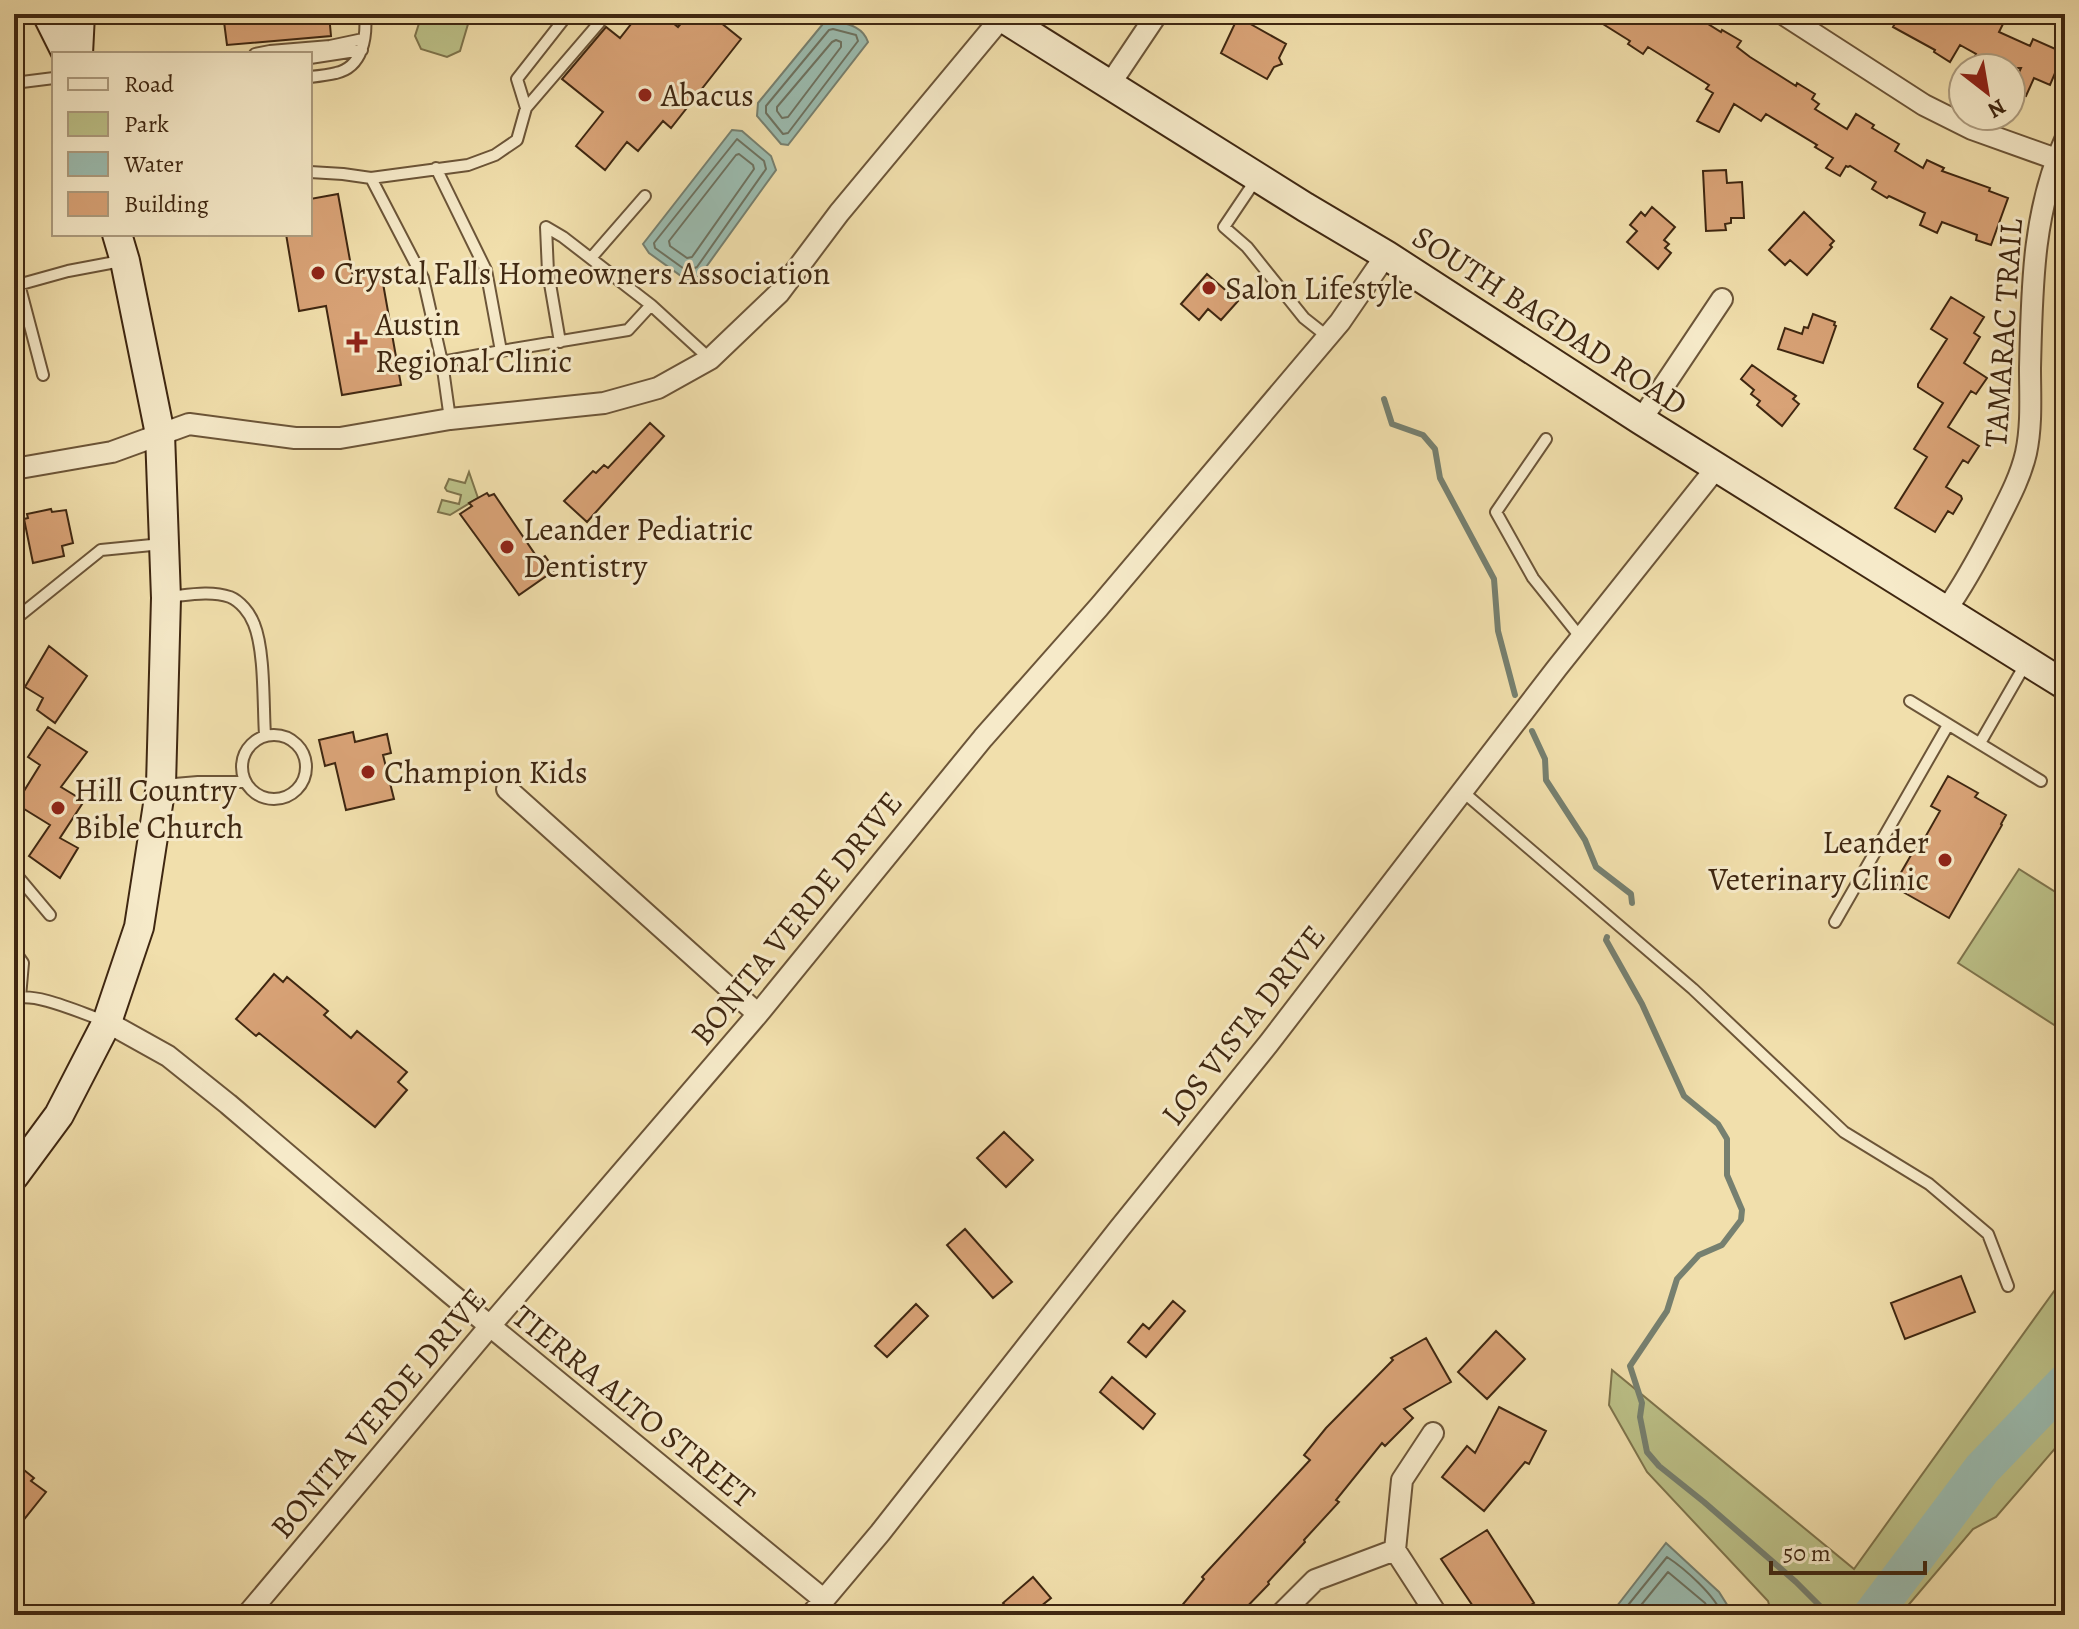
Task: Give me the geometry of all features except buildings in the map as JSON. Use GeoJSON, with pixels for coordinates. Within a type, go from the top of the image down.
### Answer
{"type":"FeatureCollection","features":[{"type":"Feature","properties":{"kind":"main road"},"geometry":{"type":"LineString","coordinates":[[47,14],[66,52]]}},
{"type":"Feature","properties":{"kind":"main road"},"geometry":{"type":"LineString","coordinates":[[78,52],[80,14]]}},
{"type":"Feature","properties":{"kind":"main road","name":"SOUTH BAGDAD ROAD"},"geometry":{"type":"LineString","coordinates":[[1000,16],[1386,255],[1641,420],[2065,685]]}},
{"type":"Feature","properties":{"kind":"main road"},"geometry":{"type":"LineString","coordinates":[[14,1176],[59,1115],[107,1022],[139,927],[161,785],[166,598],[160,434],[121,247]]}},
{"type":"Feature","properties":{"kind":"street"},"geometry":{"type":"LineString","coordinates":[[1110,84],[1157,14]]}},
{"type":"Feature","properties":{"kind":"street"},"geometry":{"type":"LineString","coordinates":[[1783,14],[1924,105],[1972,129],[2056,159]]}},
{"type":"Feature","properties":{"kind":"street"},"geometry":{"type":"LineString","coordinates":[[14,469],[112,452],[189,424],[295,438],[340,438],[450,419],[604,403],[658,388],[710,359],[779,293],[839,213],[1000,16]]}},
{"type":"Feature","properties":{"kind":"street","name":"TAMARAC TRAIL"},"geometry":{"type":"LineString","coordinates":[[1946,610],[1968,578],[2017,483],[2026,455],[2031,425],[2032,281],[2036,244],[2046,191],[2065,140]]}},
{"type":"Feature","properties":{"kind":"street","name":"BONITA VERDE DRIVE"},"geometry":{"type":"LineString","coordinates":[[247,1615],[758,1014],[983,738],[1099,607],[1328,337],[1386,255]]}},
{"type":"Feature","properties":{"kind":"street"},"geometry":{"type":"LineString","coordinates":[[1641,420],[1722,299]]}},
{"type":"Feature","properties":{"kind":"street","name":"LOS VISTA DRIVE"},"geometry":{"type":"LineString","coordinates":[[817,1607],[880,1533],[1269,1043],[1717,467]]}},
{"type":"Feature","properties":{"kind":"street"},"geometry":{"type":"LineString","coordinates":[[507,789],[758,1014]]}},
{"type":"Feature","properties":{"kind":"street","name":"TIERRA ALTO STREET"},"geometry":{"type":"LineString","coordinates":[[107,1022],[168,1056],[228,1104],[817,1607]]}},
{"type":"Feature","properties":{"kind":"street"},"geometry":{"type":"LineString","coordinates":[[1433,1433],[1402,1480],[1395,1550],[1437,1615]]}},
{"type":"Feature","properties":{"kind":"street"},"geometry":{"type":"LineString","coordinates":[[1280,1615],[1315,1580],[1395,1550]]}},
{"type":"Feature","properties":{"kind":"lane"},"geometry":{"type":"LineString","coordinates":[[312,77],[340,73],[354,64],[363,45],[365,14]]}},
{"type":"Feature","properties":{"kind":"lane"},"geometry":{"type":"LineString","coordinates":[[526,108],[517,79],[568,14]]}},
{"type":"Feature","properties":{"kind":"lane"},"geometry":{"type":"LineString","coordinates":[[312,172],[371,178],[468,165],[495,155],[517,140],[526,108],[599,23],[596,14]]}},
{"type":"Feature","properties":{"kind":"lane"},"geometry":{"type":"LineString","coordinates":[[265,52],[363,45]]}},
{"type":"Feature","properties":{"kind":"lane"},"geometry":{"type":"LineString","coordinates":[[312,58],[363,45]]}},
{"type":"Feature","properties":{"kind":"lane"},"geometry":{"type":"LineString","coordinates":[[14,83],[52,78]]}},
{"type":"Feature","properties":{"kind":"lane"},"geometry":{"type":"LineString","coordinates":[[436,168],[486,270],[501,351]]}},
{"type":"Feature","properties":{"kind":"lane"},"geometry":{"type":"LineString","coordinates":[[1258,177],[1224,227],[1247,247],[1304,318],[1328,337]]}},
{"type":"Feature","properties":{"kind":"lane"},"geometry":{"type":"LineString","coordinates":[[371,178],[423,278],[442,362],[450,419]]}},
{"type":"Feature","properties":{"kind":"lane"},"geometry":{"type":"LineString","coordinates":[[591,258],[645,196]]}},
{"type":"Feature","properties":{"kind":"lane"},"geometry":{"type":"LineString","coordinates":[[560,342],[548,272],[546,227],[561,235],[651,305],[710,359]]}},
{"type":"Feature","properties":{"kind":"lane"},"geometry":{"type":"LineString","coordinates":[[43,375],[16,285],[68,271],[121,247]]}},
{"type":"Feature","properties":{"kind":"lane"},"geometry":{"type":"LineString","coordinates":[[442,362],[628,330],[651,305]]}},
{"type":"Feature","properties":{"kind":"lane"},"geometry":{"type":"LineString","coordinates":[[1546,439],[1496,512],[1533,578],[1581,638]]}},
{"type":"Feature","properties":{"kind":"lane"},"geometry":{"type":"LineString","coordinates":[[14,610],[19,616],[101,550],[164,543]]}},
{"type":"Feature","properties":{"kind":"lane"},"geometry":{"type":"LineString","coordinates":[[166,598],[200,594],[225,596],[233,598],[251,617],[256,627],[260,656],[265,735]]}},
{"type":"Feature","properties":{"kind":"lane"},"geometry":{"type":"LineString","coordinates":[[1980,743],[2027,661]]}},
{"type":"Feature","properties":{"kind":"lane"},"geometry":{"type":"LineString","coordinates":[[1910,701],[2041,781]]}},
{"type":"Feature","properties":{"kind":"lane"},"geometry":{"type":"LineString","coordinates":[[1835,922],[1948,725]]}},
{"type":"Feature","properties":{"kind":"lane"},"geometry":{"type":"LineString","coordinates":[[265,735],[284,735],[294,740],[306,758],[305,779],[291,795],[281,799],[260,796],[245,782],[242,771],[246,750],[253,741],[265,735]]}},
{"type":"Feature","properties":{"kind":"lane"},"geometry":{"type":"LineString","coordinates":[[161,785],[245,782]]}},
{"type":"Feature","properties":{"kind":"lane"},"geometry":{"type":"LineString","coordinates":[[1462,791],[1693,989],[1844,1132],[1929,1184],[1988,1234],[2008,1286]]}},
{"type":"Feature","properties":{"kind":"lane"},"geometry":{"type":"LineString","coordinates":[[14,872],[50,915]]}},
{"type":"Feature","properties":{"kind":"lane"},"geometry":{"type":"LineString","coordinates":[[14,950],[23,963],[17,998],[43,1000],[107,1022]]}},
{"type":"Feature","properties":{"kind":"green space"},"geometry":{"type":"Polygon","coordinates":[[[422,14],[471,14],[460,51],[447,57],[421,49],[415,36],[422,14]]]}},
{"type":"Feature","properties":{"kind":"green space"},"geometry":{"type":"Polygon","coordinates":[[[469,472],[478,498],[450,515],[438,512],[442,500],[459,504],[461,495],[445,488],[449,479],[465,483],[469,472]]]}},
{"type":"Feature","properties":{"kind":"green space"},"geometry":{"type":"Polygon","coordinates":[[[2019,869],[2065,898],[2065,1032],[1958,963],[2019,869]]]}},
{"type":"Feature","properties":{"kind":"green space"},"geometry":{"type":"Polygon","coordinates":[[[2065,1276],[2065,1437],[1996,1517],[1973,1529],[1900,1615],[1772,1615],[1768,1601],[1647,1472],[1609,1405],[1612,1370],[1854,1569],[2065,1276]]]}},
{"type":"Feature","properties":{"kind":"water"},"geometry":{"type":"Polygon","coordinates":[[[827,19],[857,28],[868,42],[788,145],[781,144],[757,116],[758,103],[827,19]]]}},
{"type":"Feature","properties":{"kind":"water"},"geometry":{"type":"Polygon","coordinates":[[[732,130],[742,131],[771,156],[776,170],[701,274],[688,281],[649,253],[643,244],[732,130]]]}},
{"type":"Feature","properties":{"kind":"water"},"geometry":{"type":"Polygon","coordinates":[[[1666,1543],[1719,1592],[1731,1611],[1728,1615],[1610,1615],[1666,1543]]]}},
{"type":"Feature","properties":{"kind":"waterway"},"geometry":{"type":"LineString","coordinates":[[1384,399],[1392,424],[1423,435],[1435,449],[1440,478],[1494,579],[1498,631],[1515,695]]}},
{"type":"Feature","properties":{"kind":"waterway"},"geometry":{"type":"LineString","coordinates":[[1532,731],[1545,759],[1546,780],[1585,840],[1596,867],[1631,894],[1632,903]]}},
{"type":"Feature","properties":{"kind":"waterway"},"geometry":{"type":"LineString","coordinates":[[1607,937],[1684,1096],[1718,1124],[1727,1139],[1727,1175],[1742,1210],[1741,1220],[1722,1245],[1699,1255],[1677,1279],[1667,1311],[1630,1366],[1642,1403],[1640,1417],[1647,1452],[1659,1466],[1796,1582],[1829,1615]]}},
{"type":"Feature","properties":{"kind":"waterway"},"geometry":{"type":"LineString","coordinates":[[1872,1615],[1982,1469],[2065,1383]]}},
{"type":"Feature","properties":{"kind":"place","name":"Abacus"},"geometry":{"type":"Point","coordinates":[645,95]}},
{"type":"Feature","properties":{"kind":"place","name":"Crystal Falls Homeowners Association"},"geometry":{"type":"Point","coordinates":[318,273]}},
{"type":"Feature","properties":{"kind":"place","name":"Salon Lifestyle"},"geometry":{"type":"Point","coordinates":[1209,288]}},
{"type":"Feature","properties":{"kind":"place","name":"Austin Regional Clinic"},"geometry":{"type":"Point","coordinates":[357,342]}},
{"type":"Feature","properties":{"kind":"place","name":"Leander Pediatric Dentistry"},"geometry":{"type":"Point","coordinates":[507,547]}},
{"type":"Feature","properties":{"kind":"place","name":"Champion Kids"},"geometry":{"type":"Point","coordinates":[368,772]}},
{"type":"Feature","properties":{"kind":"place","name":"Hill Country Bible Church"},"geometry":{"type":"Point","coordinates":[58,808]}},
{"type":"Feature","properties":{"kind":"place","name":"Leander Veterinary Clinic"},"geometry":{"type":"Point","coordinates":[1945,860]}}]}
